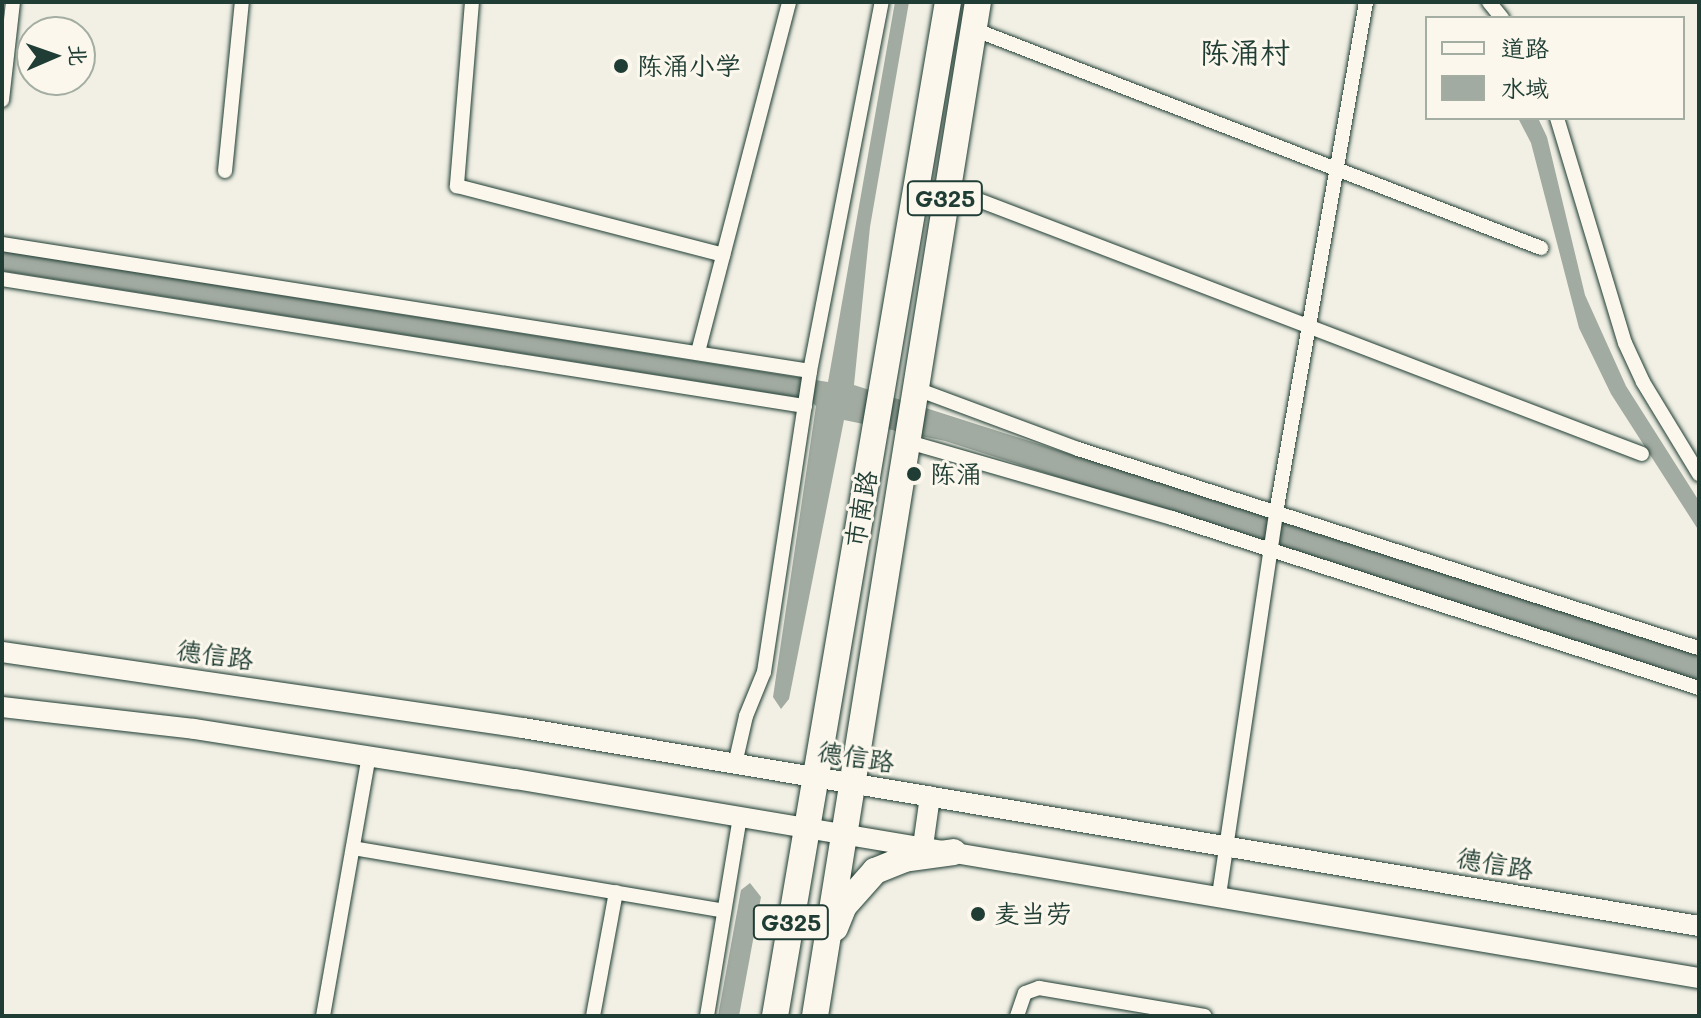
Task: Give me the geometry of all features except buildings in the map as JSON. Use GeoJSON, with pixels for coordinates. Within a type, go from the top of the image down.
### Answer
{"type":"FeatureCollection","features":[{"type":"Feature","properties":{"kind":"highway","name":"市南路"},"geometry":{"type":"LineString","coordinates":[[775,1016],[948,2]]}},
{"type":"Feature","properties":{"kind":"highway","name":"市南路"},"geometry":{"type":"LineString","coordinates":[[815,1016],[905,439],[978,2]]}},
{"type":"Feature","properties":{"kind":"highway"},"geometry":{"type":"LineString","coordinates":[[824,954],[844,906],[875,871],[904,859],[954,852]]}},
{"type":"Feature","properties":{"kind":"main road","name":"德信路"},"geometry":{"type":"LineString","coordinates":[[2,652],[330,698],[1699,926]]}},
{"type":"Feature","properties":{"kind":"main road"},"geometry":{"type":"LineString","coordinates":[[2,707],[369,756],[1219,895],[1699,978]]}},
{"type":"Feature","properties":{"kind":"main road"},"geometry":{"type":"LineString","coordinates":[[923,846],[930,796]]}},
{"type":"Feature","properties":{"kind":"street"},"geometry":{"type":"LineString","coordinates":[[2,100],[13,2]]}},
{"type":"Feature","properties":{"kind":"street"},"geometry":{"type":"LineString","coordinates":[[225,171],[242,2]]}},
{"type":"Feature","properties":{"kind":"street"},"geometry":{"type":"LineString","coordinates":[[472,2],[457,186],[723,255]]}},
{"type":"Feature","properties":{"kind":"street"},"geometry":{"type":"LineString","coordinates":[[698,352],[789,2]]}},
{"type":"Feature","properties":{"kind":"street"},"geometry":{"type":"LineString","coordinates":[[735,764],[746,716],[764,672],[809,374],[882,2]]}},
{"type":"Feature","properties":{"kind":"street"},"geometry":{"type":"LineString","coordinates":[[1219,895],[1270,551],[1366,2]]}},
{"type":"Feature","properties":{"kind":"street"},"geometry":{"type":"LineString","coordinates":[[973,29],[1541,248]]}},
{"type":"Feature","properties":{"kind":"street"},"geometry":{"type":"LineString","coordinates":[[1558,120],[1625,343],[1643,382],[1699,474]]}},
{"type":"Feature","properties":{"kind":"street"},"geometry":{"type":"LineString","coordinates":[[947,188],[1642,454]]}},
{"type":"Feature","properties":{"kind":"street"},"geometry":{"type":"LineString","coordinates":[[2,244],[698,352],[809,374]]}},
{"type":"Feature","properties":{"kind":"street"},"geometry":{"type":"LineString","coordinates":[[2,279],[805,404]]}},
{"type":"Feature","properties":{"kind":"street"},"geometry":{"type":"LineString","coordinates":[[913,391],[1276,516],[1698,648]]}},
{"type":"Feature","properties":{"kind":"street"},"geometry":{"type":"LineString","coordinates":[[905,439],[1172,518],[1699,688]]}},
{"type":"Feature","properties":{"kind":"street"},"geometry":{"type":"LineString","coordinates":[[323,1016],[369,756]]}},
{"type":"Feature","properties":{"kind":"street"},"geometry":{"type":"LineString","coordinates":[[707,1016],[740,816]]}},
{"type":"Feature","properties":{"kind":"street"},"geometry":{"type":"LineString","coordinates":[[353,848],[724,911]]}},
{"type":"Feature","properties":{"kind":"street"},"geometry":{"type":"LineString","coordinates":[[593,1016],[616,892]]}},
{"type":"Feature","properties":{"kind":"street"},"geometry":{"type":"LineString","coordinates":[[1017,1016],[1025,993],[1039,988],[1205,1016]]}},
{"type":"Feature","properties":{"kind":"water"},"geometry":{"type":"Polygon","coordinates":[[[895,2],[909,2],[870,227],[854,385],[1699,655],[1699,682],[945,441],[844,420],[789,699],[781,709],[773,697],[816,406],[808,399],[2,271],[2,251],[828,382],[895,2]]]}},
{"type":"Feature","properties":{"kind":"water"},"geometry":{"type":"Polygon","coordinates":[[[1519,120],[1539,120],[1547,137],[1585,295],[1626,386],[1699,501],[1699,531],[1611,394],[1579,328],[1531,143],[1519,120]]]}},
{"type":"Feature","properties":{"kind":"water"},"geometry":{"type":"Polygon","coordinates":[[[750,883],[761,897],[739,1016],[718,1016],[741,890],[750,883]]]}},
{"type":"Feature","properties":{"kind":"place","name":"陈涌小学"},"geometry":{"type":"Point","coordinates":[621,66]}},
{"type":"Feature","properties":{"kind":"place","name":"陈涌"},"geometry":{"type":"Point","coordinates":[914,474]}},
{"type":"Feature","properties":{"kind":"place","name":"麦当劳"},"geometry":{"type":"Point","coordinates":[978,914]}},
{"type":"Feature","properties":{"kind":"district","name":"陈涌村"},"geometry":{"type":"Point","coordinates":[1245,51]}}]}
